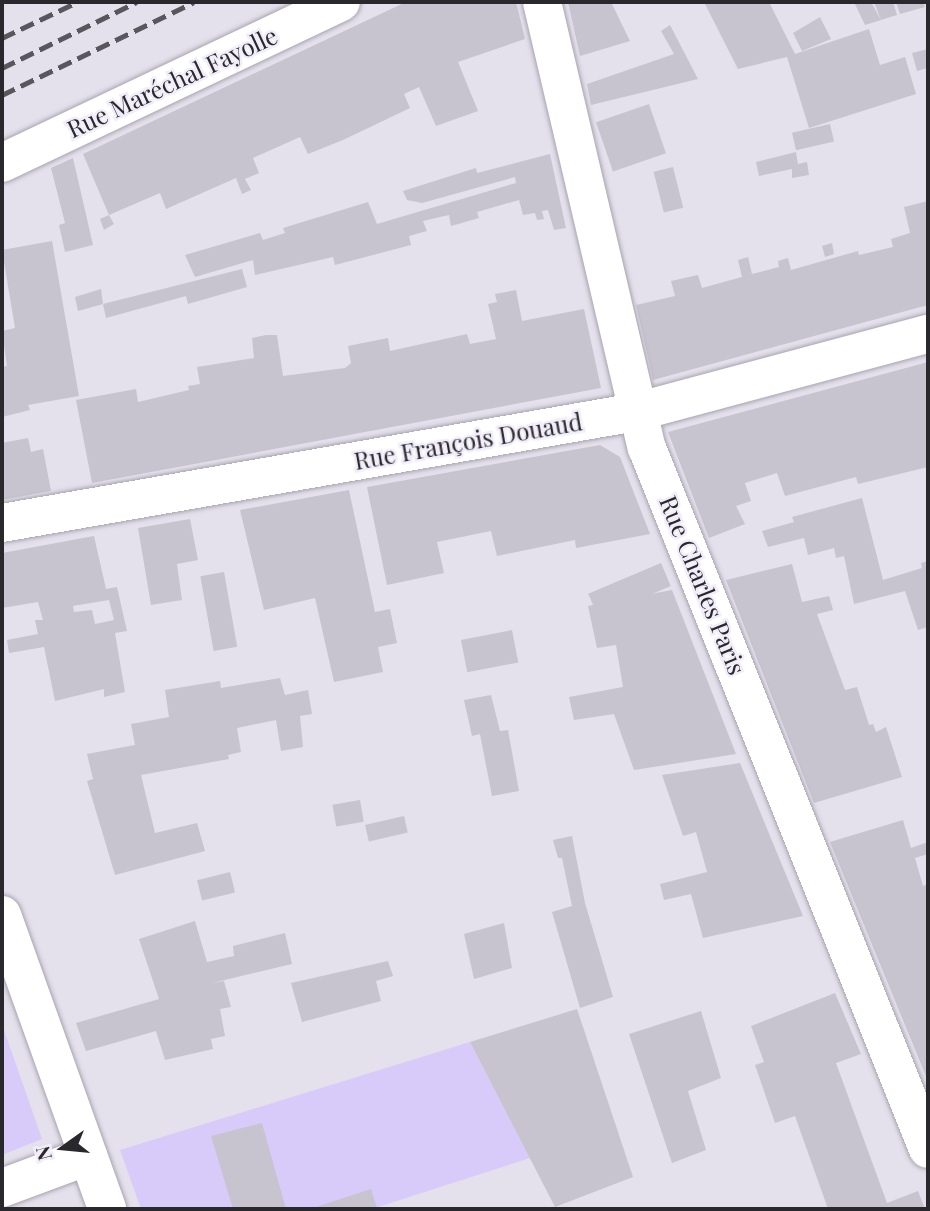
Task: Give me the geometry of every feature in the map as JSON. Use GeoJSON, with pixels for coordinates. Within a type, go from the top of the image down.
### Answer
{"type":"FeatureCollection","features":[{"type":"Feature","properties":{"kind":"street","name":"Rue Maréchal Fayolle"},"geometry":{"type":"LineString","coordinates":[[2,163],[341,2]]}},
{"type":"Feature","properties":{"kind":"street","name":"Rue Charles Paris"},"geometry":{"type":"LineString","coordinates":[[542,2],[636,412],[928,1149]]}},
{"type":"Feature","properties":{"kind":"street","name":"Rue François Douaud"},"geometry":{"type":"LineString","coordinates":[[2,523],[636,412],[928,334]]}},
{"type":"Feature","properties":{"kind":"street"},"geometry":{"type":"LineString","coordinates":[[2,915],[107,1209]]}},
{"type":"Feature","properties":{"kind":"street"},"geometry":{"type":"LineString","coordinates":[[2,1188],[89,1156]]}},
{"type":"Feature","properties":{"kind":"shaded area"},"geometry":{"type":"Polygon","coordinates":[[[2,1024],[42,1139],[2,1155],[2,1024]]]}},
{"type":"Feature","properties":{"kind":"shaded area"},"geometry":{"type":"Polygon","coordinates":[[[470,1042],[530,1158],[372,1209],[141,1209],[120,1150],[470,1042]]]}},
{"type":"Feature","properties":{"kind":"building"},"geometry":{"type":"Polygon","coordinates":[[[406,2],[516,2],[525,39],[458,62],[478,111],[436,126],[419,87],[404,94],[410,108],[343,140],[308,154],[300,137],[253,158],[259,173],[245,179],[251,190],[242,194],[236,178],[166,209],[160,193],[109,215],[83,154],[406,2]]]}},
{"type":"Feature","properties":{"kind":"building"},"geometry":{"type":"Polygon","coordinates":[[[568,2],[611,2],[630,41],[580,56],[568,2]]]}},
{"type":"Feature","properties":{"kind":"building"},"geometry":{"type":"Polygon","coordinates":[[[704,2],[769,2],[795,54],[869,29],[880,65],[905,57],[916,94],[809,128],[787,57],[738,69],[704,2]]]}},
{"type":"Feature","properties":{"kind":"building"},"geometry":{"type":"Polygon","coordinates":[[[854,2],[871,2],[881,20],[865,25],[854,2]]]}},
{"type":"Feature","properties":{"kind":"building"},"geometry":{"type":"Polygon","coordinates":[[[874,2],[893,2],[897,15],[881,20],[874,2]]]}},
{"type":"Feature","properties":{"kind":"building"},"geometry":{"type":"Polygon","coordinates":[[[896,2],[923,2],[925,7],[900,14],[896,2]]]}},
{"type":"Feature","properties":{"kind":"building"},"geometry":{"type":"Polygon","coordinates":[[[820,17],[831,39],[802,51],[793,33],[820,17]]]}},
{"type":"Feature","properties":{"kind":"building"},"geometry":{"type":"Polygon","coordinates":[[[670,25],[698,79],[591,105],[587,84],[674,54],[661,31],[670,25]]]}},
{"type":"Feature","properties":{"kind":"building"},"geometry":{"type":"Polygon","coordinates":[[[928,49],[928,68],[917,71],[912,53],[928,49]]]}},
{"type":"Feature","properties":{"kind":"building"},"geometry":{"type":"Polygon","coordinates":[[[649,104],[666,153],[613,171],[596,122],[649,104]]]}},
{"type":"Feature","properties":{"kind":"building"},"geometry":{"type":"Polygon","coordinates":[[[830,124],[834,142],[796,150],[792,133],[830,124]]]}},
{"type":"Feature","properties":{"kind":"building"},"geometry":{"type":"Polygon","coordinates":[[[796,152],[798,164],[807,162],[809,175],[792,178],[792,169],[759,176],[756,162],[796,152]]]}},
{"type":"Feature","properties":{"kind":"building"},"geometry":{"type":"Polygon","coordinates":[[[550,154],[566,228],[554,230],[548,210],[542,211],[544,219],[537,220],[535,213],[523,215],[519,200],[477,212],[479,218],[451,226],[449,215],[423,221],[427,231],[409,236],[411,245],[335,265],[333,257],[255,275],[253,260],[195,277],[185,255],[260,233],[263,240],[285,233],[283,228],[368,202],[377,224],[516,183],[515,177],[422,203],[407,200],[403,191],[476,168],[477,173],[550,154]]]}},
{"type":"Feature","properties":{"kind":"building"},"geometry":{"type":"Polygon","coordinates":[[[73,158],[93,245],[65,252],[59,225],[65,223],[51,168],[73,158]]]}},
{"type":"Feature","properties":{"kind":"building"},"geometry":{"type":"Polygon","coordinates":[[[673,167],[683,208],[664,213],[654,172],[673,167]]]}},
{"type":"Feature","properties":{"kind":"building"},"geometry":{"type":"Polygon","coordinates":[[[928,201],[928,305],[653,380],[636,305],[675,296],[671,281],[698,275],[702,288],[742,277],[738,260],[748,257],[752,274],[779,267],[778,261],[788,258],[791,270],[858,251],[859,255],[893,247],[891,239],[910,233],[904,207],[928,201]]]}},
{"type":"Feature","properties":{"kind":"building"},"geometry":{"type":"Polygon","coordinates":[[[109,215],[114,224],[104,230],[100,219],[109,215]]]}},
{"type":"Feature","properties":{"kind":"building"},"geometry":{"type":"Polygon","coordinates":[[[52,241],[79,396],[28,405],[30,410],[2,417],[2,367],[7,366],[2,331],[15,328],[2,250],[52,241]]]}},
{"type":"Feature","properties":{"kind":"building"},"geometry":{"type":"Polygon","coordinates":[[[832,243],[834,254],[825,257],[822,246],[832,243]]]}},
{"type":"Feature","properties":{"kind":"building"},"geometry":{"type":"Polygon","coordinates":[[[242,269],[247,287],[188,304],[186,296],[106,318],[103,304],[242,269]]]}},
{"type":"Feature","properties":{"kind":"building"},"geometry":{"type":"Polygon","coordinates":[[[101,289],[103,304],[78,311],[75,297],[101,289]]]}},
{"type":"Feature","properties":{"kind":"building"},"geometry":{"type":"Polygon","coordinates":[[[516,290],[522,321],[584,309],[601,388],[92,483],[76,400],[136,389],[138,402],[189,390],[188,386],[200,384],[197,367],[254,358],[252,338],[266,335],[277,335],[283,376],[345,368],[351,363],[348,346],[388,338],[390,351],[467,334],[470,344],[496,339],[488,304],[497,302],[495,294],[516,290]]]}},
{"type":"Feature","properties":{"kind":"building"},"geometry":{"type":"Polygon","coordinates":[[[928,362],[928,467],[858,484],[856,477],[785,496],[777,473],[745,483],[751,501],[736,506],[745,524],[709,538],[668,432],[928,362]]]}},
{"type":"Feature","properties":{"kind":"building"},"geometry":{"type":"Polygon","coordinates":[[[28,438],[31,452],[43,449],[51,491],[2,500],[2,443],[28,438]]]}},
{"type":"Feature","properties":{"kind":"building"},"geometry":{"type":"Polygon","coordinates":[[[600,445],[620,457],[650,534],[576,548],[575,540],[497,556],[491,531],[437,542],[444,573],[387,585],[367,487],[600,445]]]}},
{"type":"Feature","properties":{"kind":"building"},"geometry":{"type":"Polygon","coordinates":[[[349,490],[375,612],[390,609],[397,643],[378,647],[383,672],[334,682],[315,598],[264,610],[240,510],[349,490]]]}},
{"type":"Feature","properties":{"kind":"building"},"geometry":{"type":"Polygon","coordinates":[[[862,498],[883,580],[922,568],[921,563],[928,561],[928,627],[918,630],[905,591],[854,604],[844,556],[836,558],[834,548],[808,555],[804,538],[768,547],[762,531],[794,522],[792,517],[862,498]]]}},
{"type":"Feature","properties":{"kind":"building"},"geometry":{"type":"Polygon","coordinates":[[[190,519],[198,560],[177,564],[182,600],[151,605],[138,528],[190,519]]]}},
{"type":"Feature","properties":{"kind":"building"},"geometry":{"type":"Polygon","coordinates":[[[94,536],[106,589],[117,587],[127,631],[115,633],[125,692],[104,697],[104,689],[55,701],[44,647],[9,653],[7,640],[38,634],[35,620],[43,620],[38,602],[2,608],[2,553],[94,536]],[[109,600],[73,606],[74,612],[92,610],[95,624],[114,620],[109,600]]]}},
{"type":"Feature","properties":{"kind":"building"},"geometry":{"type":"Polygon","coordinates":[[[661,563],[671,586],[598,617],[588,594],[661,563]]]}},
{"type":"Feature","properties":{"kind":"building"},"geometry":{"type":"Polygon","coordinates":[[[792,564],[802,602],[829,596],[833,610],[817,614],[845,690],[857,687],[869,725],[873,724],[876,732],[886,727],[902,777],[814,803],[726,580],[792,564]]]}},
{"type":"Feature","properties":{"kind":"building"},"geometry":{"type":"Polygon","coordinates":[[[224,572],[237,647],[214,651],[200,576],[224,572]]]}},
{"type":"Feature","properties":{"kind":"building"},"geometry":{"type":"Polygon","coordinates":[[[672,590],[736,754],[634,770],[614,714],[574,720],[569,697],[623,687],[616,645],[597,648],[588,606],[672,590]]]}},
{"type":"Feature","properties":{"kind":"building"},"geometry":{"type":"Polygon","coordinates":[[[512,630],[518,662],[467,672],[461,640],[512,630]]]}},
{"type":"Feature","properties":{"kind":"building"},"geometry":{"type":"Polygon","coordinates":[[[280,678],[285,695],[308,690],[312,714],[300,716],[303,747],[281,751],[276,720],[237,728],[241,752],[228,755],[229,759],[141,775],[155,833],[197,823],[205,851],[115,875],[87,781],[93,779],[87,754],[135,745],[131,724],[169,717],[165,690],[220,681],[221,688],[280,678]]]}},
{"type":"Feature","properties":{"kind":"building"},"geometry":{"type":"Polygon","coordinates":[[[491,695],[500,731],[508,730],[519,791],[492,796],[480,734],[472,736],[464,700],[491,695]]]}},
{"type":"Feature","properties":{"kind":"building"},"geometry":{"type":"Polygon","coordinates":[[[740,763],[803,916],[703,938],[691,894],[664,900],[660,884],[707,872],[696,832],[683,836],[662,775],[740,763]]]}},
{"type":"Feature","properties":{"kind":"building"},"geometry":{"type":"Polygon","coordinates":[[[360,800],[364,822],[336,827],[332,805],[360,800]]]}},
{"type":"Feature","properties":{"kind":"building"},"geometry":{"type":"Polygon","coordinates":[[[404,816],[408,833],[369,842],[365,825],[404,816]]]}},
{"type":"Feature","properties":{"kind":"building"},"geometry":{"type":"Polygon","coordinates":[[[903,820],[911,848],[928,842],[928,854],[915,858],[923,886],[928,884],[928,1081],[830,842],[903,820]]]}},
{"type":"Feature","properties":{"kind":"building"},"geometry":{"type":"Polygon","coordinates":[[[572,836],[585,903],[613,997],[580,1008],[552,912],[572,906],[562,858],[558,858],[553,840],[572,836]]]}},
{"type":"Feature","properties":{"kind":"building"},"geometry":{"type":"Polygon","coordinates":[[[230,872],[235,892],[202,901],[197,880],[230,872]]]}},
{"type":"Feature","properties":{"kind":"building"},"geometry":{"type":"Polygon","coordinates":[[[195,921],[207,962],[234,956],[233,946],[285,933],[292,964],[212,983],[224,981],[231,1007],[220,1009],[225,1036],[211,1039],[213,1049],[165,1060],[156,1031],[86,1051],[76,1023],[159,999],[139,939],[195,921]]]}},
{"type":"Feature","properties":{"kind":"building"},"geometry":{"type":"Polygon","coordinates":[[[504,923],[512,968],[474,979],[464,934],[504,923]]]}},
{"type":"Feature","properties":{"kind":"building"},"geometry":{"type":"Polygon","coordinates":[[[388,961],[393,976],[376,981],[381,1001],[302,1022],[291,983],[388,961]]]}},
{"type":"Feature","properties":{"kind":"building"},"geometry":{"type":"Polygon","coordinates":[[[835,993],[861,1054],[836,1063],[887,1203],[918,1191],[925,1209],[828,1209],[795,1116],[775,1123],[755,1065],[764,1062],[751,1026],[835,993]]]}},
{"type":"Feature","properties":{"kind":"building"},"geometry":{"type":"Polygon","coordinates":[[[577,1009],[633,1177],[555,1207],[470,1042],[577,1009]]]}},
{"type":"Feature","properties":{"kind":"building"},"geometry":{"type":"Polygon","coordinates":[[[701,1011],[721,1078],[688,1091],[706,1150],[672,1163],[629,1034],[701,1011]]]}},
{"type":"Feature","properties":{"kind":"building"},"geometry":{"type":"Polygon","coordinates":[[[262,1123],[286,1209],[233,1209],[211,1136],[262,1123]]]}},
{"type":"Feature","properties":{"kind":"building"},"geometry":{"type":"Polygon","coordinates":[[[371,1189],[377,1208],[310,1209],[371,1189]]]}},
{"type":"Feature","properties":{"kind":"railway"},"geometry":{"type":"LineString","coordinates":[[2,38],[77,2]]}},
{"type":"Feature","properties":{"kind":"railway"},"geometry":{"type":"LineString","coordinates":[[2,68],[137,2]]}},
{"type":"Feature","properties":{"kind":"railway"},"geometry":{"type":"LineString","coordinates":[[2,95],[194,2]]}}]}
